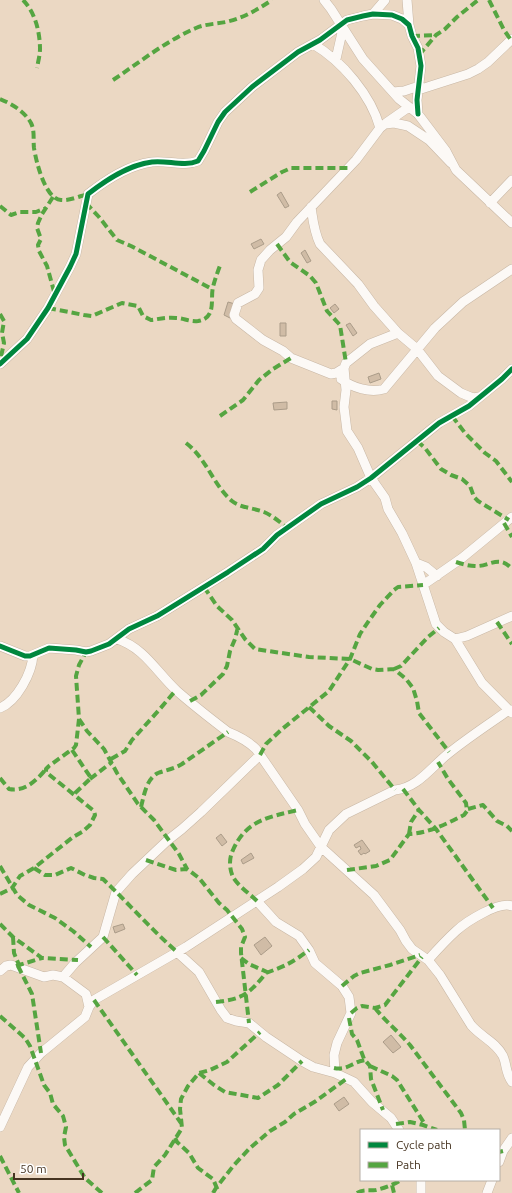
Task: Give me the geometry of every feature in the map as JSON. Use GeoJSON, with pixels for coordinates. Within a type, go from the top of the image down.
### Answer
{"type":"FeatureCollection","features":[{"type":"Feature","properties":{"kind":"street"},"geometry":{"type":"LineString","coordinates":[[324,0],[363,59],[393,92],[418,114],[441,144],[451,163]]}},
{"type":"Feature","properties":{"kind":"street"},"geometry":{"type":"LineString","coordinates":[[373,14],[384,0]]}},
{"type":"Feature","properties":{"kind":"street"},"geometry":{"type":"LineString","coordinates":[[408,0],[409,25],[412,36],[418,48],[421,66],[418,114]]}},
{"type":"Feature","properties":{"kind":"street"},"geometry":{"type":"LineString","coordinates":[[331,9],[343,15],[354,18]]}},
{"type":"Feature","properties":{"kind":"street"},"geometry":{"type":"LineString","coordinates":[[0,364],[27,339],[48,308],[70,267],[76,254],[88,194],[111,177],[143,164],[153,162],[186,163],[198,161],[214,128],[225,112],[252,87],[298,52],[342,26],[347,20],[373,14],[392,16],[402,19],[409,25]]}},
{"type":"Feature","properties":{"kind":"street"},"geometry":{"type":"LineString","coordinates":[[336,60],[342,26]]}},
{"type":"Feature","properties":{"kind":"street"},"geometry":{"type":"LineString","coordinates":[[393,92],[419,88],[468,74],[488,62],[511,43]]}},
{"type":"Feature","properties":{"kind":"street"},"geometry":{"type":"LineString","coordinates":[[313,44],[336,60],[354,80],[367,99],[382,126]]}},
{"type":"Feature","properties":{"kind":"street"},"geometry":{"type":"LineString","coordinates":[[409,107],[382,126],[356,160],[297,222],[286,237],[270,250],[261,260],[258,270],[259,288],[255,294],[238,303],[234,315],[236,319],[263,340],[283,351],[291,358],[331,374],[345,382],[367,391],[376,392],[384,389],[435,328],[463,302],[512,269]]}},
{"type":"Feature","properties":{"kind":"street"},"geometry":{"type":"LineString","coordinates":[[382,126],[394,123],[408,126],[429,140],[459,173],[512,223]]}},
{"type":"Feature","properties":{"kind":"street"},"geometry":{"type":"LineString","coordinates":[[490,203],[512,180]]}},
{"type":"Feature","properties":{"kind":"street"},"geometry":{"type":"LineString","coordinates":[[311,207],[314,228],[320,244],[358,284],[374,306],[398,333],[417,349],[438,376],[461,393],[473,398],[479,397]]}},
{"type":"Feature","properties":{"kind":"street"},"geometry":{"type":"LineString","coordinates":[[0,1126],[28,1067],[41,1053],[82,1020],[94,1000],[177,952],[257,901],[316,857],[329,830],[346,814],[395,790],[403,789],[416,782],[450,752],[511,711],[482,684],[455,639],[439,628],[436,624],[416,563],[402,533],[388,509],[385,498],[371,478],[358,448],[347,431],[344,407],[344,368],[346,363],[370,344],[398,333]]}},
{"type":"Feature","properties":{"kind":"street"},"geometry":{"type":"LineString","coordinates":[[331,374],[344,368]]}},
{"type":"Feature","properties":{"kind":"street"},"geometry":{"type":"LineString","coordinates":[[0,646],[25,656],[33,655],[53,648],[91,651],[109,644],[129,629],[157,616],[228,572],[262,549],[277,535],[330,498],[349,492],[371,478],[439,423],[465,409],[512,369]]}},
{"type":"Feature","properties":{"kind":"street"},"geometry":{"type":"LineString","coordinates":[[423,585],[462,558],[512,517]]}},
{"type":"Feature","properties":{"kind":"street"},"geometry":{"type":"LineString","coordinates":[[416,563],[426,567],[437,576]]}},
{"type":"Feature","properties":{"kind":"street"},"geometry":{"type":"LineString","coordinates":[[455,639],[467,636],[512,616]]}},
{"type":"Feature","properties":{"kind":"street"},"geometry":{"type":"LineString","coordinates":[[117,639],[127,642],[140,650],[176,690],[228,732],[251,744],[298,810],[305,824],[322,847],[374,895],[400,930],[406,941],[416,952],[428,960],[449,989],[471,1025],[477,1032],[496,1046],[502,1054],[507,1074],[512,1082]]}},
{"type":"Feature","properties":{"kind":"street"},"geometry":{"type":"LineString","coordinates":[[0,708],[12,699],[25,683],[33,663],[33,655]]}},
{"type":"Feature","properties":{"kind":"street"},"geometry":{"type":"LineString","coordinates":[[63,977],[75,962],[103,937],[116,892],[132,874],[260,756]]}},
{"type":"Feature","properties":{"kind":"street"},"geometry":{"type":"LineString","coordinates":[[257,901],[276,922],[299,936],[309,950],[315,963],[342,986],[349,997],[351,1013],[337,1043],[334,1055],[335,1073]]}},
{"type":"Feature","properties":{"kind":"street"},"geometry":{"type":"LineString","coordinates":[[428,960],[457,930],[471,920],[493,908],[512,904]]}},
{"type":"Feature","properties":{"kind":"street"},"geometry":{"type":"LineString","coordinates":[[177,952],[199,972],[227,1018],[249,1023],[266,1037],[302,1061],[313,1067],[335,1073],[356,1083],[372,1102],[391,1118],[398,1129]]}},
{"type":"Feature","properties":{"kind":"street"},"geometry":{"type":"LineString","coordinates":[[0,971],[6,966],[11,965],[44,977],[53,975],[63,977],[86,994],[89,1007]]}},
{"type":"Feature","properties":{"kind":"street"},"geometry":{"type":"LineString","coordinates":[[500,1159],[503,1151],[512,1138]]}},
{"type":"Feature","properties":{"kind":"street"},"geometry":{"type":"LineString","coordinates":[[421,1181],[421,1193]]}},
{"type":"Feature","properties":{"kind":"street"},"geometry":{"type":"LineString","coordinates":[[487,1193],[492,1181]]}},
{"type":"Feature","properties":{"kind":"building"},"geometry":{"type":"Polygon","coordinates":[[[281,192],[289,206],[285,208],[277,195],[281,192]]]}},
{"type":"Feature","properties":{"kind":"building"},"geometry":{"type":"Polygon","coordinates":[[[261,239],[264,244],[254,249],[251,244],[261,239]]]}},
{"type":"Feature","properties":{"kind":"building"},"geometry":{"type":"Polygon","coordinates":[[[305,250],[311,261],[307,263],[301,253],[305,250]]]}},
{"type":"Feature","properties":{"kind":"building"},"geometry":{"type":"Polygon","coordinates":[[[228,302],[235,304],[230,318],[224,315],[228,302]]]}},
{"type":"Feature","properties":{"kind":"building"},"geometry":{"type":"Polygon","coordinates":[[[335,304],[339,309],[334,313],[330,308],[335,304]]]}},
{"type":"Feature","properties":{"kind":"building"},"geometry":{"type":"Polygon","coordinates":[[[280,323],[286,323],[286,336],[280,336],[280,323]]]}},
{"type":"Feature","properties":{"kind":"building"},"geometry":{"type":"Polygon","coordinates":[[[350,323],[357,333],[353,336],[346,325],[350,323]]]}},
{"type":"Feature","properties":{"kind":"building"},"geometry":{"type":"Polygon","coordinates":[[[379,373],[381,379],[370,383],[368,377],[379,373]]]}},
{"type":"Feature","properties":{"kind":"building"},"geometry":{"type":"Polygon","coordinates":[[[332,401],[337,401],[337,410],[332,409],[332,401]]]}},
{"type":"Feature","properties":{"kind":"building"},"geometry":{"type":"Polygon","coordinates":[[[287,402],[287,409],[274,410],[273,403],[287,402]]]}},
{"type":"Feature","properties":{"kind":"building"},"geometry":{"type":"Polygon","coordinates":[[[221,834],[227,842],[222,846],[216,838],[221,834]]]}},
{"type":"Feature","properties":{"kind":"building"},"geometry":{"type":"Polygon","coordinates":[[[362,840],[370,851],[361,855],[358,851],[361,849],[360,846],[356,848],[354,845],[362,840]]]}},
{"type":"Feature","properties":{"kind":"building"},"geometry":{"type":"Polygon","coordinates":[[[251,853],[254,858],[243,864],[241,860],[251,853]]]}},
{"type":"Feature","properties":{"kind":"building"},"geometry":{"type":"Polygon","coordinates":[[[123,924],[125,929],[115,933],[113,927],[123,924]]]}},
{"type":"Feature","properties":{"kind":"building"},"geometry":{"type":"Polygon","coordinates":[[[265,937],[272,946],[261,955],[254,945],[265,937]]]}},
{"type":"Feature","properties":{"kind":"building"},"geometry":{"type":"Polygon","coordinates":[[[391,1035],[401,1047],[393,1053],[383,1042],[391,1035]]]}},
{"type":"Feature","properties":{"kind":"building"},"geometry":{"type":"Polygon","coordinates":[[[344,1097],[349,1104],[339,1111],[334,1104],[344,1097]]]}},
{"type":"Feature","properties":{"kind":"marked path"},"geometry":{"type":"LineString","coordinates":[[23,0],[31,10],[38,29],[40,49],[37,68]]}},
{"type":"Feature","properties":{"kind":"marked path"},"geometry":{"type":"LineString","coordinates":[[113,80],[164,45],[185,33],[196,28],[226,22],[244,16],[272,0]]}},
{"type":"Feature","properties":{"kind":"marked path"},"geometry":{"type":"LineString","coordinates":[[419,55],[436,35],[478,0]]}},
{"type":"Feature","properties":{"kind":"marked path"},"geometry":{"type":"LineString","coordinates":[[489,0],[504,30],[511,40]]}},
{"type":"Feature","properties":{"kind":"marked path"},"geometry":{"type":"LineString","coordinates":[[412,36],[436,35]]}},
{"type":"Feature","properties":{"kind":"marked path"},"geometry":{"type":"LineString","coordinates":[[0,99],[17,108],[31,123],[37,161],[42,178],[50,193],[55,198],[61,200],[88,194]]}},
{"type":"Feature","properties":{"kind":"marked path"},"geometry":{"type":"LineString","coordinates":[[250,192],[291,168],[349,168]]}},
{"type":"Feature","properties":{"kind":"marked path"},"geometry":{"type":"LineString","coordinates":[[53,197],[42,214],[37,228],[41,239],[38,245],[39,251],[47,266],[55,295]]}},
{"type":"Feature","properties":{"kind":"marked path"},"geometry":{"type":"LineString","coordinates":[[86,203],[117,240],[212,289]]}},
{"type":"Feature","properties":{"kind":"marked path"},"geometry":{"type":"LineString","coordinates":[[0,206],[11,215],[20,212],[36,212],[46,208]]}},
{"type":"Feature","properties":{"kind":"marked path"},"geometry":{"type":"LineString","coordinates":[[277,244],[290,262],[310,276],[316,283],[327,311],[340,325],[346,363]]}},
{"type":"Feature","properties":{"kind":"marked path"},"geometry":{"type":"LineString","coordinates":[[48,308],[92,316],[122,303],[138,306],[143,316],[151,320],[179,318],[198,321],[208,316],[212,307],[213,287],[221,263]]}},
{"type":"Feature","properties":{"kind":"marked path"},"geometry":{"type":"LineString","coordinates":[[0,314],[4,321],[2,333],[4,343],[0,361]]}},
{"type":"Feature","properties":{"kind":"marked path"},"geometry":{"type":"LineString","coordinates":[[220,416],[243,400],[259,380],[291,358]]}},
{"type":"Feature","properties":{"kind":"marked path"},"geometry":{"type":"LineString","coordinates":[[452,416],[465,433],[485,453],[496,461],[512,482]]}},
{"type":"Feature","properties":{"kind":"marked path"},"geometry":{"type":"LineString","coordinates":[[417,441],[425,448],[441,469],[462,479],[470,486],[474,497],[478,501],[509,520]]}},
{"type":"Feature","properties":{"kind":"marked path"},"geometry":{"type":"LineString","coordinates":[[186,443],[205,464],[225,495],[232,501],[239,505],[267,514],[287,528]]}},
{"type":"Feature","properties":{"kind":"marked path"},"geometry":{"type":"LineString","coordinates":[[504,523],[512,537]]}},
{"type":"Feature","properties":{"kind":"marked path"},"geometry":{"type":"LineString","coordinates":[[456,562],[475,566],[494,562],[503,562],[512,569]]}},
{"type":"Feature","properties":{"kind":"marked path"},"geometry":{"type":"LineString","coordinates":[[260,755],[266,744],[281,730],[329,691],[350,659],[360,634],[380,605],[394,590],[398,587],[423,585]]}},
{"type":"Feature","properties":{"kind":"marked path"},"geometry":{"type":"LineString","coordinates":[[204,587],[217,606],[232,620],[245,639],[255,649],[309,657],[350,659],[372,669],[394,669],[406,679],[413,688],[419,713],[449,752]]}},
{"type":"Feature","properties":{"kind":"marked path"},"geometry":{"type":"LineString","coordinates":[[497,622],[512,644]]}},
{"type":"Feature","properties":{"kind":"marked path"},"geometry":{"type":"LineString","coordinates":[[190,701],[201,695],[223,674],[227,666],[238,627]]}},
{"type":"Feature","properties":{"kind":"marked path"},"geometry":{"type":"LineString","coordinates":[[394,669],[401,666],[428,637],[439,628]]}},
{"type":"Feature","properties":{"kind":"marked path"},"geometry":{"type":"LineString","coordinates":[[0,894],[12,888],[20,876],[34,868],[73,837],[82,832],[90,825],[95,815],[94,811],[46,772],[46,769],[49,766],[76,745],[79,719],[76,676],[79,665],[86,652]]}},
{"type":"Feature","properties":{"kind":"marked path"},"geometry":{"type":"LineString","coordinates":[[111,759],[125,751],[132,740],[176,690]]}},
{"type":"Feature","properties":{"kind":"marked path"},"geometry":{"type":"LineString","coordinates":[[309,707],[329,726],[351,741],[372,762],[395,790]]}},
{"type":"Feature","properties":{"kind":"marked path"},"geometry":{"type":"LineString","coordinates":[[79,719],[87,731],[104,749],[117,773],[138,804],[154,820],[179,854],[187,869]]}},
{"type":"Feature","properties":{"kind":"marked path"},"geometry":{"type":"LineString","coordinates":[[141,807],[148,783],[154,776],[182,764],[228,732]]}},
{"type":"Feature","properties":{"kind":"marked path"},"geometry":{"type":"LineString","coordinates":[[72,750],[91,778],[73,795]]}},
{"type":"Feature","properties":{"kind":"marked path"},"geometry":{"type":"LineString","coordinates":[[90,779],[112,762]]}},
{"type":"Feature","properties":{"kind":"marked path"},"geometry":{"type":"LineString","coordinates":[[347,870],[376,866],[390,860],[409,834],[430,830],[464,815],[467,811],[466,803],[448,779],[438,762]]}},
{"type":"Feature","properties":{"kind":"marked path"},"geometry":{"type":"LineString","coordinates":[[0,778],[9,789],[20,789],[35,781],[46,769]]}},
{"type":"Feature","properties":{"kind":"marked path"},"geometry":{"type":"LineString","coordinates":[[403,789],[436,829],[493,908]]}},
{"type":"Feature","properties":{"kind":"marked path"},"geometry":{"type":"LineString","coordinates":[[468,809],[483,805],[497,821],[507,826],[512,831]]}},
{"type":"Feature","properties":{"kind":"marked path"},"geometry":{"type":"LineString","coordinates":[[257,901],[241,887],[233,877],[230,863],[233,850],[238,840],[245,832],[260,821],[298,810]]}},
{"type":"Feature","properties":{"kind":"marked path"},"geometry":{"type":"LineString","coordinates":[[409,834],[411,822],[419,810]]}},
{"type":"Feature","properties":{"kind":"marked path"},"geometry":{"type":"LineString","coordinates":[[146,860],[176,870],[187,869],[199,878],[242,929],[245,937],[241,947],[241,953],[249,1023]]}},
{"type":"Feature","properties":{"kind":"marked path"},"geometry":{"type":"LineString","coordinates":[[0,866],[17,895],[29,905],[55,918],[91,947]]}},
{"type":"Feature","properties":{"kind":"marked path"},"geometry":{"type":"LineString","coordinates":[[34,868],[45,875],[55,875],[71,868],[85,875],[103,879],[177,952]]}},
{"type":"Feature","properties":{"kind":"marked path"},"geometry":{"type":"LineString","coordinates":[[0,924],[13,937],[42,958],[78,960]]}},
{"type":"Feature","properties":{"kind":"marked path"},"geometry":{"type":"LineString","coordinates":[[13,937],[14,953],[19,965]]}},
{"type":"Feature","properties":{"kind":"marked path"},"geometry":{"type":"LineString","coordinates":[[103,937],[137,975]]}},
{"type":"Feature","properties":{"kind":"marked path"},"geometry":{"type":"LineString","coordinates":[[216,1002],[233,999],[245,994],[250,991],[266,973],[288,964],[309,950]]}},
{"type":"Feature","properties":{"kind":"marked path"},"geometry":{"type":"LineString","coordinates":[[342,986],[360,973],[420,955]]}},
{"type":"Feature","properties":{"kind":"marked path"},"geometry":{"type":"LineString","coordinates":[[351,1013],[362,1006],[375,1008],[385,1005],[422,957]]}},
{"type":"Feature","properties":{"kind":"marked path"},"geometry":{"type":"LineString","coordinates":[[16,966],[42,958]]}},
{"type":"Feature","properties":{"kind":"marked path"},"geometry":{"type":"LineString","coordinates":[[241,958],[249,964],[267,972]]}},
{"type":"Feature","properties":{"kind":"marked path"},"geometry":{"type":"LineString","coordinates":[[18,966],[32,994],[41,1053]]}},
{"type":"Feature","properties":{"kind":"marked path"},"geometry":{"type":"LineString","coordinates":[[94,1000],[181,1123]]}},
{"type":"Feature","properties":{"kind":"marked path"},"geometry":{"type":"LineString","coordinates":[[375,1008],[410,1045],[461,1113],[464,1120],[465,1129]]}},
{"type":"Feature","properties":{"kind":"marked path"},"geometry":{"type":"LineString","coordinates":[[0,1016],[25,1038],[30,1046],[44,1085],[50,1093],[53,1104],[63,1116],[66,1127],[64,1137],[65,1145],[85,1178],[102,1193]]}},
{"type":"Feature","properties":{"kind":"marked path"},"geometry":{"type":"LineString","coordinates":[[349,1018],[352,1034],[357,1040],[364,1059],[370,1066],[371,1079],[383,1110]]}},
{"type":"Feature","properties":{"kind":"marked path"},"geometry":{"type":"LineString","coordinates":[[135,1193],[152,1180],[154,1167],[165,1155],[182,1128],[180,1109],[181,1099],[188,1086],[199,1073],[210,1070],[227,1062],[260,1032]]}},
{"type":"Feature","properties":{"kind":"marked path"},"geometry":{"type":"LineString","coordinates":[[334,1068],[339,1069],[366,1060]]}},
{"type":"Feature","properties":{"kind":"marked path"},"geometry":{"type":"LineString","coordinates":[[199,1073],[225,1092],[258,1098],[278,1085],[302,1061]]}},
{"type":"Feature","properties":{"kind":"marked path"},"geometry":{"type":"LineString","coordinates":[[370,1066],[392,1076],[397,1080],[426,1126]]}},
{"type":"Feature","properties":{"kind":"marked path"},"geometry":{"type":"LineString","coordinates":[[213,1193],[234,1165],[250,1148],[270,1131],[316,1101],[346,1079]]}},
{"type":"Feature","properties":{"kind":"marked path"},"geometry":{"type":"LineString","coordinates":[[396,1124],[410,1122],[434,1129]]}},
{"type":"Feature","properties":{"kind":"marked path"},"geometry":{"type":"LineString","coordinates":[[175,1138],[177,1142],[189,1153],[198,1168],[213,1179],[219,1193]]}},
{"type":"Feature","properties":{"kind":"marked path"},"geometry":{"type":"LineString","coordinates":[[0,1156],[19,1193]]}},
{"type":"Feature","properties":{"kind":"marked path"},"geometry":{"type":"LineString","coordinates":[[357,1193],[376,1190],[399,1181]]}},
{"type":"Feature","properties":{"kind":"marked path"},"geometry":{"type":"LineString","coordinates":[[392,1185],[394,1193]]}},
{"type":"Feature","properties":{"kind":"cycle path"},"geometry":{"type":"LineString","coordinates":[[0,364],[27,339],[48,308],[70,267],[76,254],[88,194],[118,174],[134,166],[152,162],[193,163],[198,161],[218,122],[225,112],[252,87],[298,52],[320,40],[347,20],[373,14],[392,15],[402,19],[409,25],[412,36],[418,48],[421,66],[417,100],[418,114]]}},
{"type":"Feature","properties":{"kind":"cycle path"},"geometry":{"type":"LineString","coordinates":[[0,646],[25,656],[30,656],[49,648],[86,652],[109,644],[129,629],[157,616],[263,549],[277,535],[321,504],[357,487],[371,478],[439,423],[469,406],[512,369]]}}]}
